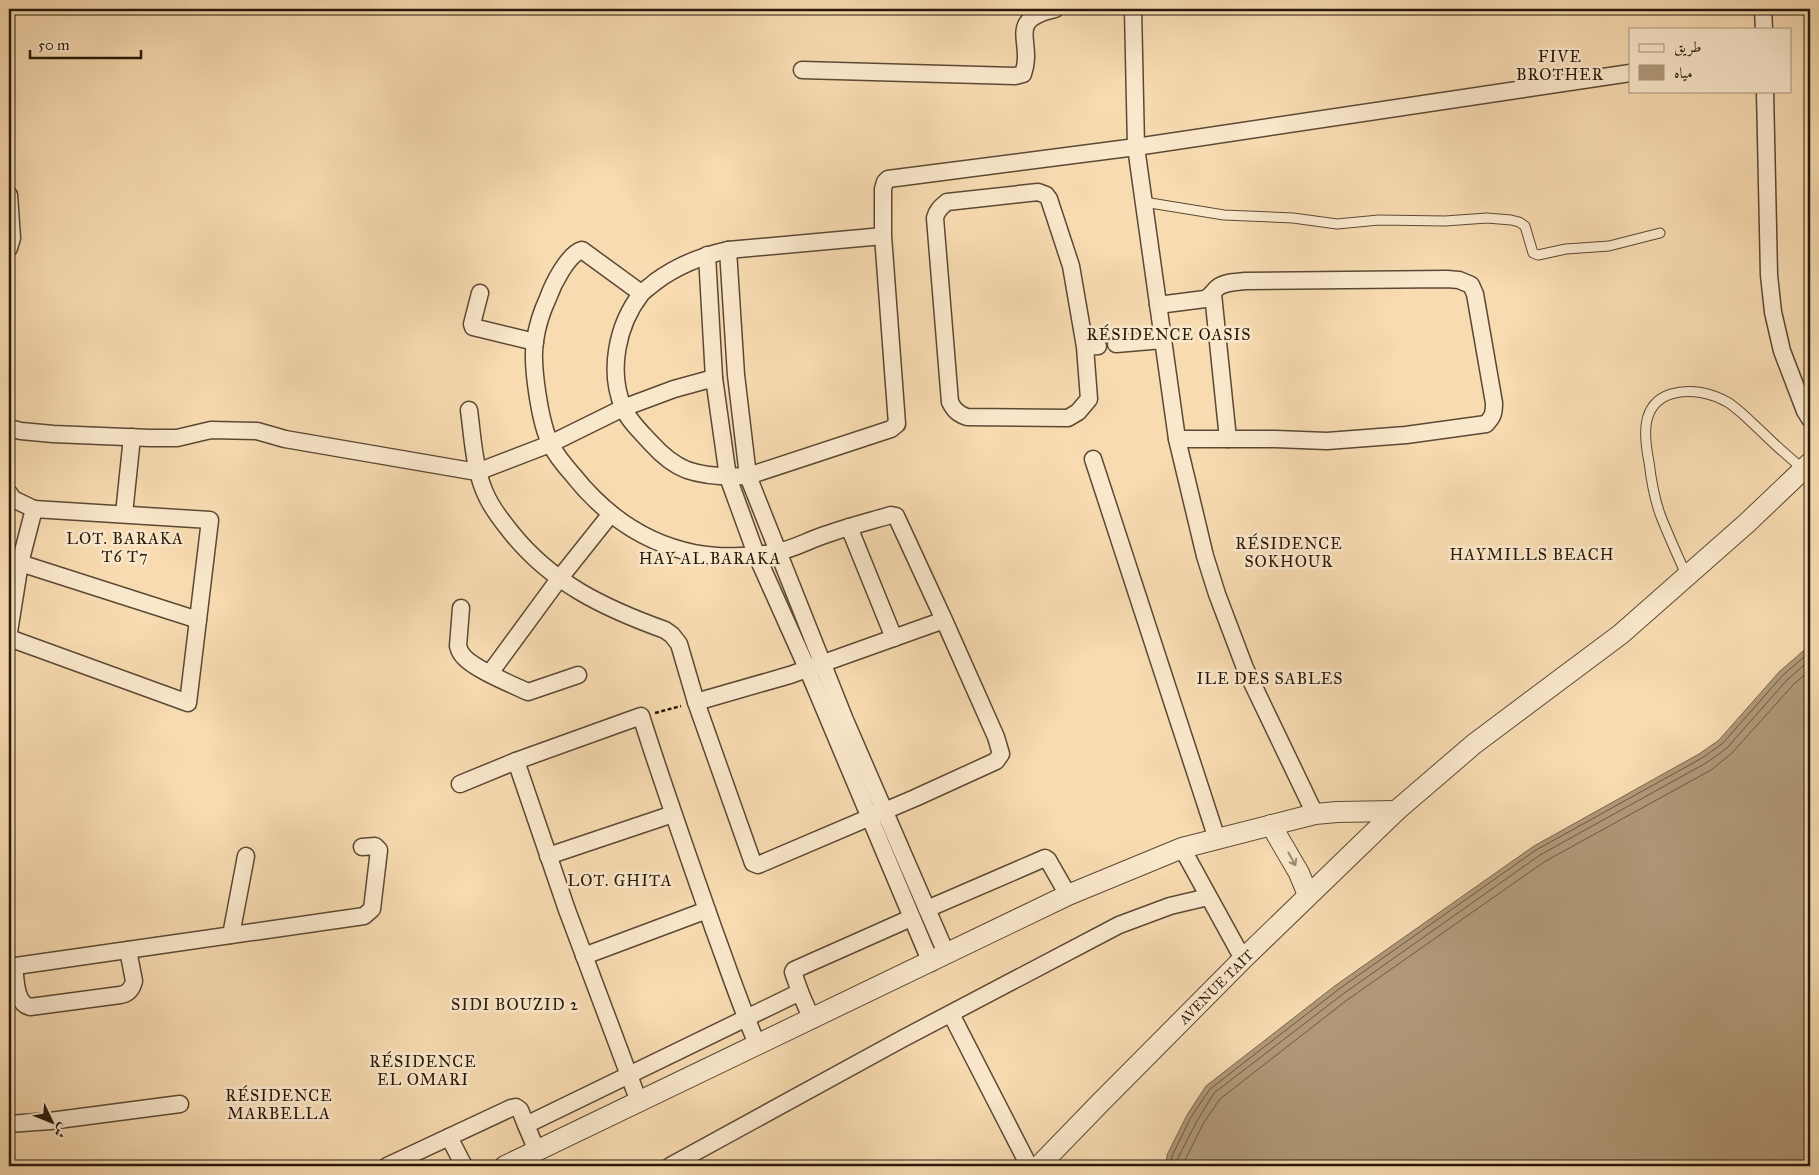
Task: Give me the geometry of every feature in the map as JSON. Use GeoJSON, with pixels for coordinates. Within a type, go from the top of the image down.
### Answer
{"type":"FeatureCollection","features":[{"type":"Feature","properties":{"kind":"street"},"geometry":{"type":"LineString","coordinates":[[802,70],[1015,76],[1023,74],[1026,67],[1024,28],[1029,19],[1039,12],[1055,9]]}},
{"type":"Feature","properties":{"kind":"street"},"geometry":{"type":"LineString","coordinates":[[1133,9],[1136,147],[1177,439],[1205,556],[1217,594],[1245,668],[1315,814]]}},
{"type":"Feature","properties":{"kind":"street"},"geometry":{"type":"LineString","coordinates":[[1764,9],[1764,28]]}},
{"type":"Feature","properties":{"kind":"street"},"geometry":{"type":"LineString","coordinates":[[883,236],[728,250],[706,255],[683,264],[666,274],[641,293],[628,315],[619,337],[616,361],[617,387],[623,408],[639,430],[668,458],[686,470],[728,477],[748,476],[891,429],[897,424],[883,236],[883,189],[885,182],[888,180],[1136,147],[1629,73]]}},
{"type":"Feature","properties":{"kind":"street"},"geometry":{"type":"LineString","coordinates":[[1766,92],[1769,275],[1773,312],[1782,351],[1805,411],[1810,419]]}},
{"type":"Feature","properties":{"kind":"street"},"geometry":{"type":"LineString","coordinates":[[1038,192],[1046,195],[1049,199],[1071,266],[1091,347],[1088,399],[1078,412],[1068,418],[967,416],[959,414],[950,402],[935,218],[937,211],[947,202],[1038,192]]}},
{"type":"Feature","properties":{"kind":"street"},"geometry":{"type":"LineString","coordinates":[[9,195],[12,238],[9,248]]}},
{"type":"Feature","properties":{"kind":"street"},"geometry":{"type":"LineString","coordinates":[[728,250],[736,375],[748,476],[778,552],[814,666],[868,817],[911,918],[940,958]]}},
{"type":"Feature","properties":{"kind":"street"},"geometry":{"type":"LineString","coordinates":[[469,410],[478,472],[488,500],[518,541],[542,566],[559,578],[600,603],[665,630],[679,644],[696,702],[753,863],[758,865],[996,761],[1001,754],[996,737],[896,516],[891,515],[849,527],[778,552],[723,556],[694,553],[647,537],[610,515],[582,488],[550,444],[540,410],[535,376],[535,342],[542,313],[553,284],[575,253],[579,251],[585,251],[641,293]]}},
{"type":"Feature","properties":{"kind":"street"},"geometry":{"type":"LineString","coordinates":[[706,255],[714,378],[728,477],[756,554],[814,666],[884,810],[928,909],[943,946],[940,958]]}},
{"type":"Feature","properties":{"kind":"street"},"geometry":{"type":"LineString","coordinates":[[1158,305],[1204,299],[1223,285],[1245,281],[1446,279],[1465,282],[1473,289],[1475,294],[1494,404],[1494,414],[1492,419],[1486,424],[1406,435],[1327,441],[1177,439]]}},
{"type":"Feature","properties":{"kind":"street"},"geometry":{"type":"LineString","coordinates":[[480,292],[472,324],[474,327],[535,342]]}},
{"type":"Feature","properties":{"kind":"street"},"geometry":{"type":"LineString","coordinates":[[1213,294],[1228,439]]}},
{"type":"Feature","properties":{"kind":"street"},"geometry":{"type":"LineString","coordinates":[[1116,344],[1163,340]]}},
{"type":"Feature","properties":{"kind":"street"},"geometry":{"type":"LineString","coordinates":[[9,428],[53,434],[177,438],[211,430],[257,431],[285,439],[478,472],[550,444],[623,408],[674,388],[714,378]]}},
{"type":"Feature","properties":{"kind":"street"},"geometry":{"type":"LineString","coordinates":[[124,514],[132,437]]}},
{"type":"Feature","properties":{"kind":"street"},"geometry":{"type":"LineString","coordinates":[[1093,459],[1217,839]]}},
{"type":"Feature","properties":{"kind":"street","name":"AVENUE TAIT"},"geometry":{"type":"LineString","coordinates":[[1039,1166],[1243,959],[1396,811],[1474,744],[1621,634],[1748,523],[1806,466]]}},
{"type":"Feature","properties":{"kind":"street"},"geometry":{"type":"LineString","coordinates":[[9,493],[13,499],[34,509],[210,520],[188,703],[9,638]]}},
{"type":"Feature","properties":{"kind":"street"},"geometry":{"type":"LineString","coordinates":[[9,632],[20,563],[34,509]]}},
{"type":"Feature","properties":{"kind":"street"},"geometry":{"type":"LineString","coordinates":[[490,673],[559,578],[610,515]]}},
{"type":"Feature","properties":{"kind":"street"},"geometry":{"type":"LineString","coordinates":[[849,527],[894,638]]}},
{"type":"Feature","properties":{"kind":"street"},"geometry":{"type":"LineString","coordinates":[[20,563],[198,620]]}},
{"type":"Feature","properties":{"kind":"street"},"geometry":{"type":"LineString","coordinates":[[461,608],[458,646],[460,652],[469,661],[528,692],[578,675]]}},
{"type":"Feature","properties":{"kind":"street"},"geometry":{"type":"LineString","coordinates":[[696,702],[748,688],[944,620]]}},
{"type":"Feature","properties":{"kind":"street"},"geometry":{"type":"LineString","coordinates":[[460,784],[516,761],[641,716],[707,910],[746,1019],[758,1044]]}},
{"type":"Feature","properties":{"kind":"street"},"geometry":{"type":"LineString","coordinates":[[516,761],[548,856],[638,1102]]}},
{"type":"Feature","properties":{"kind":"street"},"geometry":{"type":"LineString","coordinates":[[505,1166],[1068,896],[1182,848],[1315,814],[1396,811]]}},
{"type":"Feature","properties":{"kind":"street"},"geometry":{"type":"LineString","coordinates":[[548,856],[673,814]]}},
{"type":"Feature","properties":{"kind":"street"},"geometry":{"type":"LineString","coordinates":[[1271,825],[1300,873],[1308,895]]}},
{"type":"Feature","properties":{"kind":"street"},"geometry":{"type":"LineString","coordinates":[[128,950],[134,981],[128,993],[120,996],[30,1007],[26,1006],[19,998],[12,967],[368,914],[371,912],[373,905],[379,850],[375,846],[362,847]]}},
{"type":"Feature","properties":{"kind":"street"},"geometry":{"type":"LineString","coordinates":[[1182,848],[1243,959]]}},
{"type":"Feature","properties":{"kind":"street"},"geometry":{"type":"LineString","coordinates":[[231,935],[246,856]]}},
{"type":"Feature","properties":{"kind":"street"},"geometry":{"type":"LineString","coordinates":[[928,909],[1045,858],[1048,860],[1068,896]]}},
{"type":"Feature","properties":{"kind":"street"},"geometry":{"type":"LineString","coordinates":[[680,1164],[950,1014],[1119,925],[1170,906],[1208,897]]}},
{"type":"Feature","properties":{"kind":"street"},"geometry":{"type":"LineString","coordinates":[[584,956],[707,910]]}},
{"type":"Feature","properties":{"kind":"street"},"geometry":{"type":"LineString","coordinates":[[812,1020],[800,992],[794,970],[911,918]]}},
{"type":"Feature","properties":{"kind":"street"},"geometry":{"type":"LineString","coordinates":[[526,1124],[800,992]]}},
{"type":"Feature","properties":{"kind":"street"},"geometry":{"type":"LineString","coordinates":[[950,1014],[1029,1166]]}},
{"type":"Feature","properties":{"kind":"street"},"geometry":{"type":"LineString","coordinates":[[9,1124],[50,1121],[180,1104]]}},
{"type":"Feature","properties":{"kind":"street"},"geometry":{"type":"LineString","coordinates":[[387,1166],[516,1107],[520,1110],[537,1151]]}},
{"type":"Feature","properties":{"kind":"street"},"geometry":{"type":"LineString","coordinates":[[449,1137],[464,1166]]}},
{"type":"Feature","properties":{"kind":"lane"},"geometry":{"type":"LineString","coordinates":[[1144,202],[1224,215],[1293,218],[1337,224],[1379,220],[1445,221],[1488,218],[1510,220],[1519,222],[1524,226],[1533,253],[1538,255],[1566,249],[1609,246],[1660,233]]}},
{"type":"Feature","properties":{"kind":"lane"},"geometry":{"type":"LineString","coordinates":[[1687,577],[1660,513],[1655,496],[1646,446],[1645,424],[1653,406],[1666,395],[1679,391],[1699,392],[1728,402],[1806,466]]}},
{"type":"Feature","properties":{"kind":"path"},"geometry":{"type":"LineString","coordinates":[[641,716],[696,702]]}},
{"type":"Feature","properties":{"kind":"shaded area"},"geometry":{"type":"Polygon","coordinates":[[[1806,9],[1810,9],[1810,54],[1808,50],[1806,9]]]}},
{"type":"Feature","properties":{"kind":"water"},"geometry":{"type":"Polygon","coordinates":[[[1810,645],[1810,1166],[1166,1166],[1167,1155],[1187,1115],[1206,1086],[1336,985],[1534,846],[1699,754],[1719,740],[1779,672],[1810,645]]]}},
{"type":"Feature","properties":{"kind":"district","name":"FIVE BROTHER"},"geometry":{"type":"Point","coordinates":[1560,65]}},
{"type":"Feature","properties":{"kind":"district","name":"RÉSIDENCE OASIS"},"geometry":{"type":"Point","coordinates":[1169,334]}},
{"type":"Feature","properties":{"kind":"district","name":"LOT. BARAKA T6 T7"},"geometry":{"type":"Point","coordinates":[125,547]}},
{"type":"Feature","properties":{"kind":"district","name":"RÉSIDENCE SOKHOUR"},"geometry":{"type":"Point","coordinates":[1289,552]}},
{"type":"Feature","properties":{"kind":"district","name":"HAYMILLS BEACH"},"geometry":{"type":"Point","coordinates":[1532,554]}},
{"type":"Feature","properties":{"kind":"district","name":"HAY AL BARAKA"},"geometry":{"type":"Point","coordinates":[710,558]}},
{"type":"Feature","properties":{"kind":"district","name":"ILE DES SABLES"},"geometry":{"type":"Point","coordinates":[1270,678]}},
{"type":"Feature","properties":{"kind":"district","name":"LOT. GHITA"},"geometry":{"type":"Point","coordinates":[620,880]}},
{"type":"Feature","properties":{"kind":"district","name":"SIDI BOUZID 2"},"geometry":{"type":"Point","coordinates":[515,1004]}},
{"type":"Feature","properties":{"kind":"district","name":"RÉSIDENCE EL OMARI"},"geometry":{"type":"Point","coordinates":[423,1070]}},
{"type":"Feature","properties":{"kind":"district","name":"RÉSIDENCE MARBELLA"},"geometry":{"type":"Point","coordinates":[279,1104]}}]}
